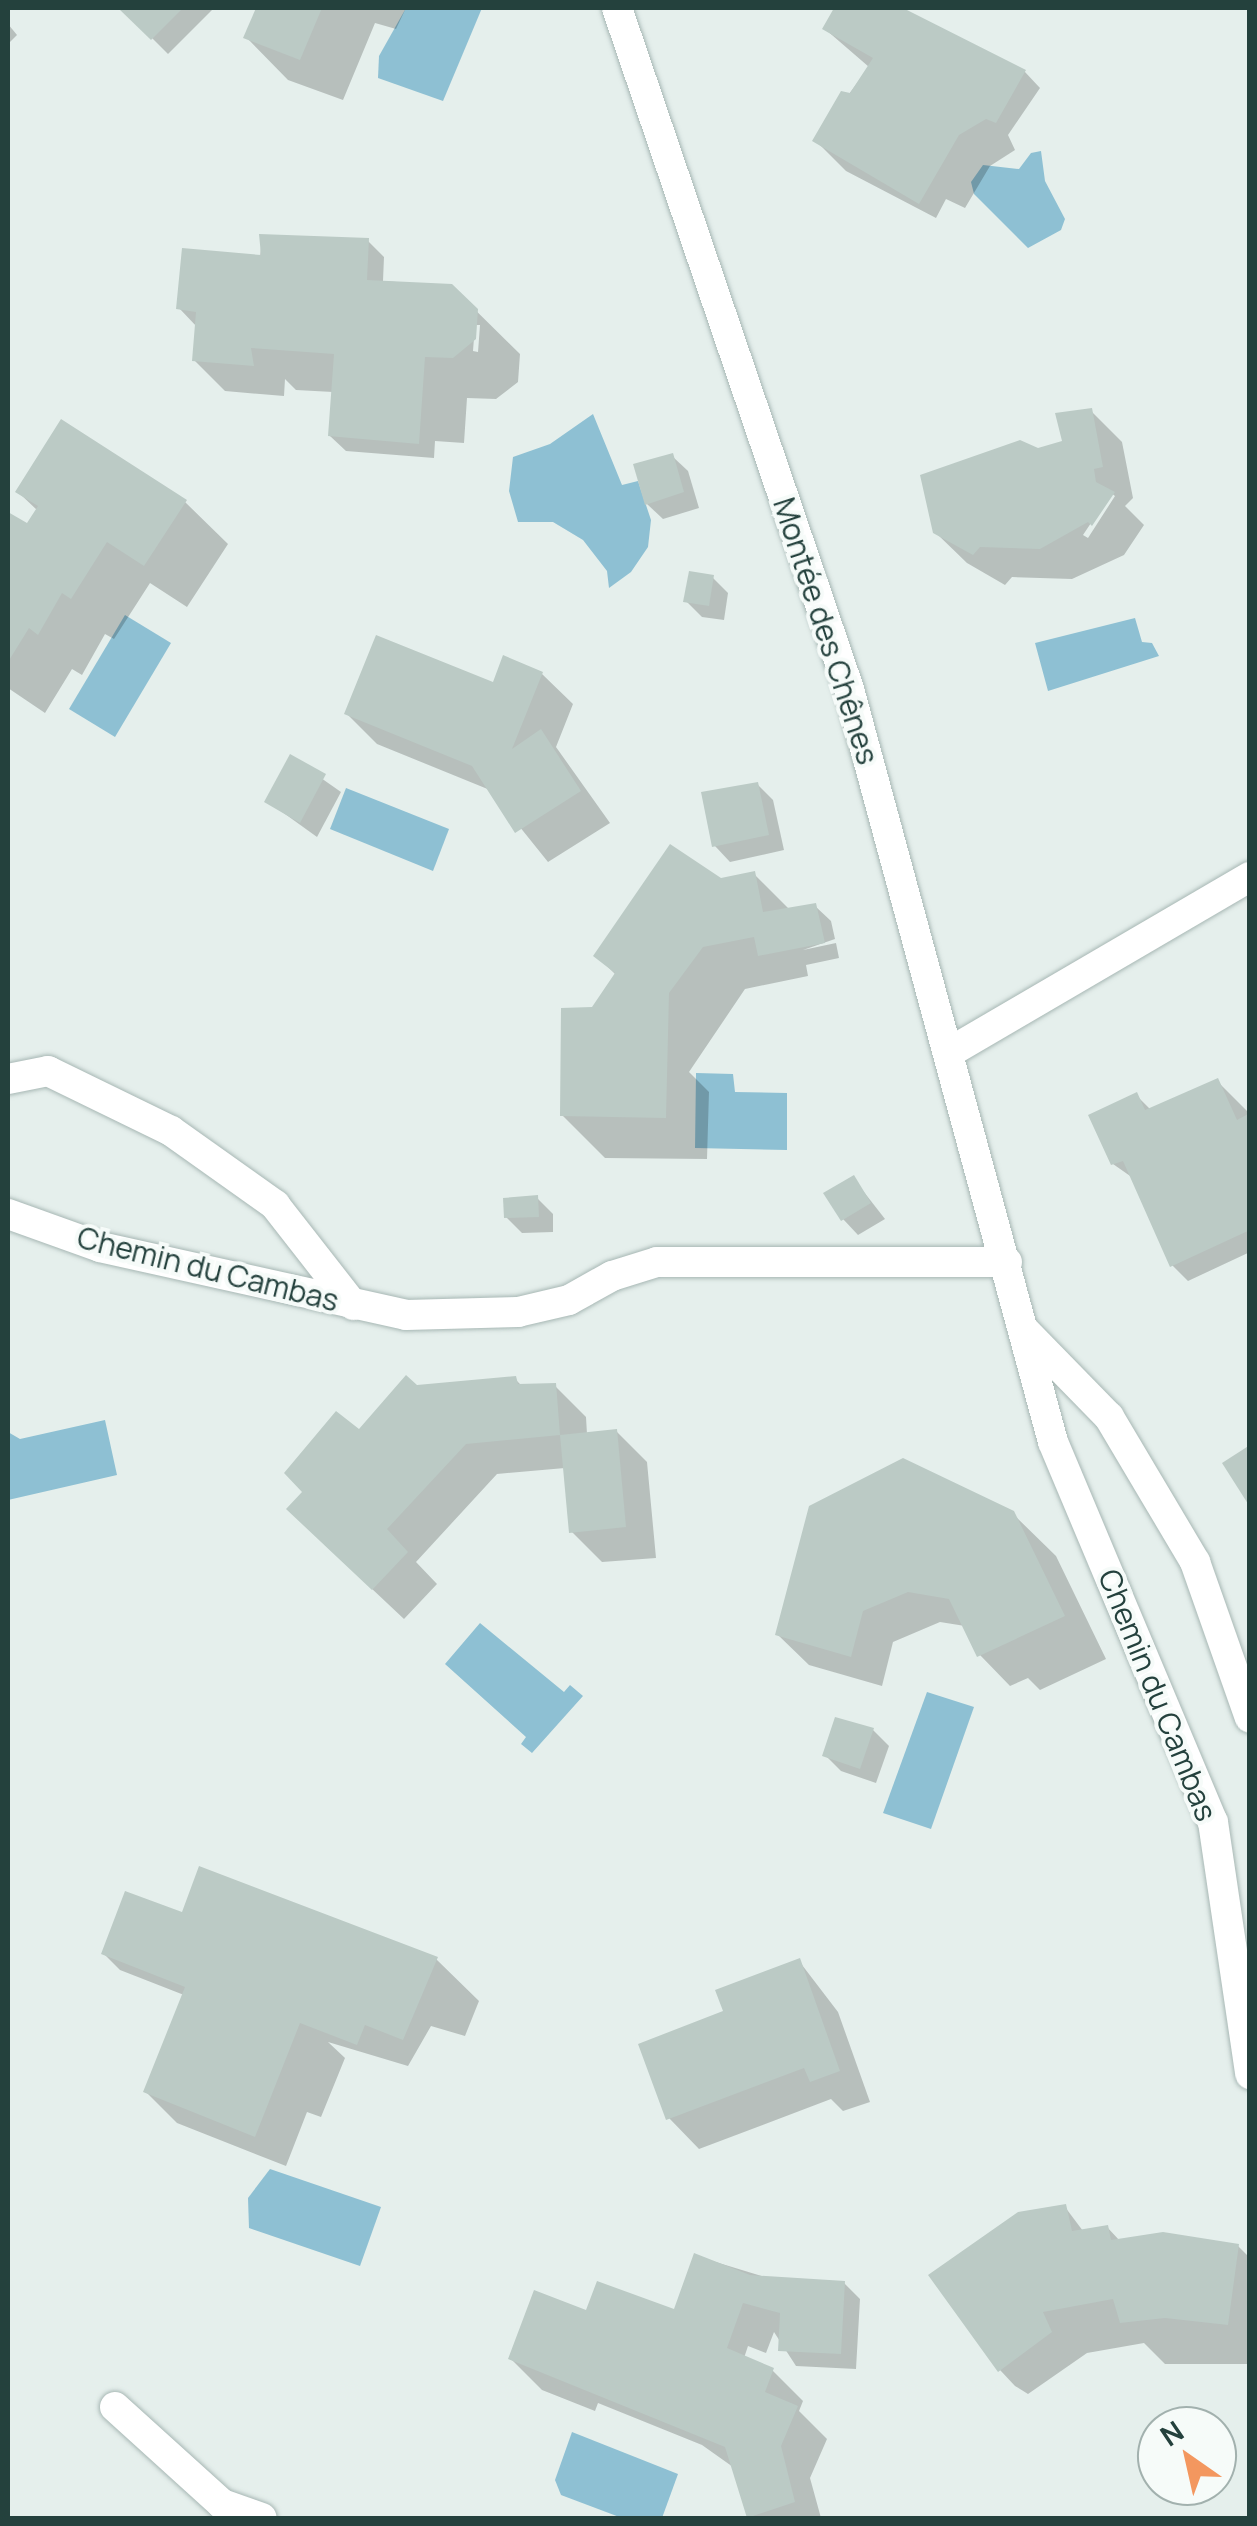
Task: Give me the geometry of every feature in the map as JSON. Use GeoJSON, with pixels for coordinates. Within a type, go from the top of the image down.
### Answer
{"type":"FeatureCollection","features":[{"type":"Feature","properties":{"kind":"street","name":"Montée des Chênes"},"geometry":{"type":"LineString","coordinates":[[617,8],[849,689],[1007,1262]]}},
{"type":"Feature","properties":{"kind":"street"},"geometry":{"type":"LineString","coordinates":[[950,1052],[1250,877]]}},
{"type":"Feature","properties":{"kind":"street","name":"Chemin du Cambas"},"geometry":{"type":"LineString","coordinates":[[8,1079],[48,1071],[171,1131],[276,1204],[353,1305]]}},
{"type":"Feature","properties":{"kind":"street","name":"Chemin du Cambas"},"geometry":{"type":"LineString","coordinates":[[8,1214],[100,1247],[406,1315],[518,1312],[569,1300],[612,1276],[657,1262],[1007,1262],[1053,1442],[1213,1822],[1250,2074]]}},
{"type":"Feature","properties":{"kind":"street"},"geometry":{"type":"LineString","coordinates":[[1021,1327],[1109,1417],[1196,1562],[1250,1718]]}},
{"type":"Feature","properties":{"kind":"street"},"geometry":{"type":"LineString","coordinates":[[115,2407],[222,2504],[262,2518]]}},
{"type":"Feature","properties":{"kind":"water"},"geometry":{"type":"Polygon","coordinates":[[[406,8],[482,8],[443,101],[378,78],[379,56],[406,8]]]}},
{"type":"Feature","properties":{"kind":"water"},"geometry":{"type":"Polygon","coordinates":[[[1041,151],[1045,181],[1065,219],[1061,230],[1028,248],[974,194],[971,182],[983,165],[1019,169],[1031,153],[1041,151]]]}},
{"type":"Feature","properties":{"kind":"water"},"geometry":{"type":"Polygon","coordinates":[[[593,414],[622,485],[638,481],[651,520],[648,547],[631,572],[609,588],[607,571],[583,540],[553,522],[518,522],[509,491],[513,457],[550,444],[593,414]]]}},
{"type":"Feature","properties":{"kind":"water"},"geometry":{"type":"Polygon","coordinates":[[[125,615],[171,643],[115,737],[69,709],[125,615]]]}},
{"type":"Feature","properties":{"kind":"water"},"geometry":{"type":"Polygon","coordinates":[[[1135,618],[1142,642],[1152,643],[1159,656],[1048,691],[1035,643],[1135,618]]]}},
{"type":"Feature","properties":{"kind":"water"},"geometry":{"type":"Polygon","coordinates":[[[346,788],[449,829],[433,871],[330,829],[346,788]]]}},
{"type":"Feature","properties":{"kind":"water"},"geometry":{"type":"Polygon","coordinates":[[[696,1073],[733,1074],[735,1092],[787,1093],[787,1150],[695,1148],[696,1073]]]}},
{"type":"Feature","properties":{"kind":"water"},"geometry":{"type":"Polygon","coordinates":[[[105,1420],[117,1475],[8,1500],[8,1432],[20,1439],[105,1420]]]}},
{"type":"Feature","properties":{"kind":"water"},"geometry":{"type":"Polygon","coordinates":[[[480,1623],[564,1692],[570,1685],[583,1696],[532,1753],[521,1744],[526,1737],[445,1664],[480,1623]]]}},
{"type":"Feature","properties":{"kind":"water"},"geometry":{"type":"Polygon","coordinates":[[[927,1692],[974,1707],[931,1829],[883,1813],[927,1692]]]}},
{"type":"Feature","properties":{"kind":"water"},"geometry":{"type":"Polygon","coordinates":[[[270,2169],[381,2207],[360,2266],[249,2228],[248,2198],[270,2169]]]}},
{"type":"Feature","properties":{"kind":"water"},"geometry":{"type":"Polygon","coordinates":[[[572,2432],[678,2474],[662,2518],[622,2518],[561,2495],[555,2480],[572,2432]]]}},
{"type":"Feature","properties":{"kind":"building"},"geometry":{"type":"Polygon","coordinates":[[[118,8],[183,8],[151,40],[118,8]]]}},
{"type":"Feature","properties":{"kind":"building"},"geometry":{"type":"Polygon","coordinates":[[[256,8],[322,8],[300,60],[243,38],[256,8]]]}},
{"type":"Feature","properties":{"kind":"building"},"geometry":{"type":"Polygon","coordinates":[[[834,8],[903,8],[1026,70],[996,123],[986,119],[959,135],[919,204],[812,141],[841,91],[850,93],[873,58],[822,29],[834,8]]]}},
{"type":"Feature","properties":{"kind":"building"},"geometry":{"type":"Polygon","coordinates":[[[259,234],[369,238],[367,280],[452,284],[478,309],[476,339],[453,358],[425,357],[419,444],[328,436],[334,354],[251,348],[254,366],[192,361],[196,312],[176,309],[182,248],[261,255],[259,234]]]}},
{"type":"Feature","properties":{"kind":"building"},"geometry":{"type":"Polygon","coordinates":[[[1092,408],[1103,467],[1094,469],[1096,482],[1115,492],[1092,526],[1088,522],[1040,549],[980,547],[973,555],[933,533],[920,475],[1020,440],[1038,448],[1062,441],[1055,413],[1092,408]]]}},
{"type":"Feature","properties":{"kind":"building"},"geometry":{"type":"Polygon","coordinates":[[[61,419],[187,500],[144,566],[107,542],[71,599],[62,593],[38,635],[29,628],[8,662],[8,512],[27,523],[38,506],[15,492],[61,419]]]}},
{"type":"Feature","properties":{"kind":"building"},"geometry":{"type":"Polygon","coordinates":[[[673,453],[684,492],[645,505],[633,464],[673,453]]]}},
{"type":"Feature","properties":{"kind":"building"},"geometry":{"type":"Polygon","coordinates":[[[689,571],[714,575],[709,606],[683,602],[689,571]]]}},
{"type":"Feature","properties":{"kind":"building"},"geometry":{"type":"Polygon","coordinates":[[[376,635],[493,682],[503,655],[543,672],[512,749],[541,729],[581,791],[515,833],[472,766],[344,714],[376,635]]]}},
{"type":"Feature","properties":{"kind":"building"},"geometry":{"type":"Polygon","coordinates":[[[290,754],[326,774],[300,823],[264,802],[290,754]]]}},
{"type":"Feature","properties":{"kind":"building"},"geometry":{"type":"Polygon","coordinates":[[[758,782],[769,835],[712,847],[701,792],[758,782]]]}},
{"type":"Feature","properties":{"kind":"building"},"geometry":{"type":"Polygon","coordinates":[[[670,844],[721,878],[755,871],[763,912],[816,903],[825,943],[758,956],[754,937],[703,947],[669,993],[666,1118],[560,1116],[561,1008],[592,1007],[615,973],[593,956],[670,844]]]}},
{"type":"Feature","properties":{"kind":"building"},"geometry":{"type":"Polygon","coordinates":[[[1218,1078],[1237,1120],[1250,1113],[1250,1230],[1170,1267],[1123,1161],[1111,1165],[1088,1115],[1137,1092],[1145,1110],[1218,1078]]]}},
{"type":"Feature","properties":{"kind":"building"},"geometry":{"type":"Polygon","coordinates":[[[854,1175],[871,1203],[841,1221],[823,1193],[854,1175]]]}},
{"type":"Feature","properties":{"kind":"building"},"geometry":{"type":"Polygon","coordinates":[[[538,1195],[539,1217],[504,1218],[503,1198],[538,1195]]]}},
{"type":"Feature","properties":{"kind":"building"},"geometry":{"type":"Polygon","coordinates":[[[406,1375],[417,1385],[516,1376],[518,1384],[556,1383],[560,1435],[466,1444],[387,1529],[408,1552],[372,1590],[286,1509],[302,1492],[284,1473],[336,1411],[359,1429],[406,1375]]]}},
{"type":"Feature","properties":{"kind":"building"},"geometry":{"type":"Polygon","coordinates":[[[617,1429],[626,1527],[569,1533],[560,1435],[617,1429]]]}},
{"type":"Feature","properties":{"kind":"building"},"geometry":{"type":"Polygon","coordinates":[[[1250,1445],[1250,1507],[1222,1463],[1250,1445]]]}},
{"type":"Feature","properties":{"kind":"building"},"geometry":{"type":"Polygon","coordinates":[[[903,1458],[1014,1511],[1065,1616],[977,1657],[949,1599],[908,1592],[863,1611],[851,1657],[775,1635],[809,1506],[903,1458]]]}},
{"type":"Feature","properties":{"kind":"building"},"geometry":{"type":"Polygon","coordinates":[[[835,1717],[874,1728],[860,1769],[822,1756],[835,1717]]]}},
{"type":"Feature","properties":{"kind":"building"},"geometry":{"type":"Polygon","coordinates":[[[199,1866],[438,1957],[403,2040],[365,2025],[357,2045],[300,2023],[255,2137],[143,2092],[185,1987],[101,1954],[125,1891],[182,1912],[199,1866]]]}},
{"type":"Feature","properties":{"kind":"building"},"geometry":{"type":"Polygon","coordinates":[[[800,1958],[840,2071],[810,2082],[804,2068],[666,2120],[638,2044],[723,2011],[715,1990],[800,1958]]]}},
{"type":"Feature","properties":{"kind":"building"},"geometry":{"type":"Polygon","coordinates":[[[1066,2204],[1072,2231],[1108,2225],[1111,2240],[1163,2232],[1239,2244],[1228,2325],[1165,2318],[1120,2323],[1113,2299],[1043,2312],[1052,2332],[998,2372],[928,2275],[1018,2212],[1066,2204]]]}},
{"type":"Feature","properties":{"kind":"building"},"geometry":{"type":"Polygon","coordinates":[[[694,2253],[750,2275],[845,2281],[841,2354],[778,2351],[780,2313],[743,2303],[727,2348],[774,2368],[765,2392],[798,2406],[781,2446],[795,2502],[747,2518],[725,2447],[508,2359],[534,2290],[586,2310],[597,2281],[674,2309],[694,2253]]]}}]}
